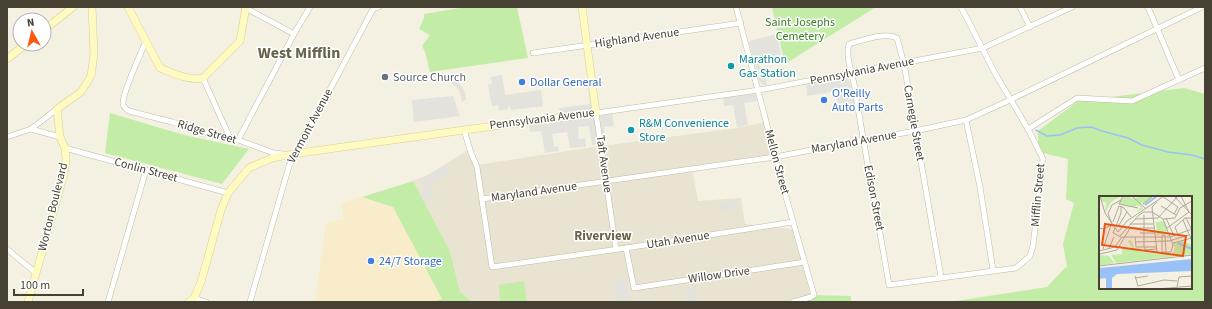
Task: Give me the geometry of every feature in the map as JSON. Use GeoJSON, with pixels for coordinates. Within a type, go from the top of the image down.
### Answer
{"type":"FeatureCollection","features":[{"type":"Feature","properties":{"kind":"street"},"geometry":{"type":"LineString","coordinates":[[52,24],[73,7]]}},
{"type":"Feature","properties":{"kind":"street"},"geometry":{"type":"LineString","coordinates":[[7,138],[31,129],[81,92],[91,76],[94,54],[92,7]]}},
{"type":"Feature","properties":{"kind":"street"},"geometry":{"type":"LineString","coordinates":[[128,7],[160,68],[196,80],[203,78],[240,41],[245,8],[294,34]]}},
{"type":"Feature","properties":{"kind":"street"},"geometry":{"type":"LineString","coordinates":[[238,140],[294,34],[310,7]]}},
{"type":"Feature","properties":{"kind":"street","name":"Vermont Avenue"},"geometry":{"type":"LineString","coordinates":[[250,302],[288,166],[293,154],[371,8],[379,7]]}},
{"type":"Feature","properties":{"kind":"street","name":"Taft Avenue"},"geometry":{"type":"LineString","coordinates":[[582,7],[616,249]]}},
{"type":"Feature","properties":{"kind":"street","name":"Mellon Street"},"geometry":{"type":"LineString","coordinates":[[736,7],[759,90],[775,157],[814,295],[812,297],[794,302]]}},
{"type":"Feature","properties":{"kind":"street","name":"Mifflin Street"},"geometry":{"type":"LineString","coordinates":[[889,285],[1016,268],[1030,256],[1033,246],[1043,159],[961,7]]}},
{"type":"Feature","properties":{"kind":"street"},"geometry":{"type":"LineString","coordinates":[[1020,7],[1030,27]]}},
{"type":"Feature","properties":{"kind":"street","name":"Pennsylvania Avenue"},"geometry":{"type":"LineString","coordinates":[[192,300],[201,282],[221,210],[228,193],[249,168],[272,158],[759,90],[904,64],[983,48],[1072,7]]}},
{"type":"Feature","properties":{"kind":"street"},"geometry":{"type":"LineString","coordinates":[[1148,7],[1179,80]]}},
{"type":"Feature","properties":{"kind":"street","name":"Maryland Avenue"},"geometry":{"type":"LineString","coordinates":[[482,200],[775,157],[966,120],[1202,7]]}},
{"type":"Feature","properties":{"kind":"street","name":"Highland Avenue"},"geometry":{"type":"LineString","coordinates":[[533,53],[741,23]]}},
{"type":"Feature","properties":{"kind":"street","name":"Carnegie Street"},"geometry":{"type":"LineString","coordinates":[[849,63],[847,55],[849,44],[885,36],[893,36],[897,38],[904,64],[941,277]]}},
{"type":"Feature","properties":{"kind":"street","name":"Ridge Street"},"geometry":{"type":"LineString","coordinates":[[146,41],[126,92],[123,104],[124,108],[129,111],[172,122],[226,139],[230,138],[238,140],[274,153],[293,154]]}},
{"type":"Feature","properties":{"kind":"street"},"geometry":{"type":"LineString","coordinates":[[7,59],[16,52]]}},
{"type":"Feature","properties":{"kind":"street","name":"Edison Street"},"geometry":{"type":"LineString","coordinates":[[849,63],[889,285]]}},
{"type":"Feature","properties":{"kind":"street"},"geometry":{"type":"LineString","coordinates":[[1028,129],[1077,98],[1132,101],[1205,68]]}},
{"type":"Feature","properties":{"kind":"street"},"geometry":{"type":"LineString","coordinates":[[203,78],[230,138]]}},
{"type":"Feature","properties":{"kind":"street","name":"Worton Boulevard"},"geometry":{"type":"LineString","coordinates":[[28,302],[64,174],[66,160],[65,148],[60,137],[57,109]]}},
{"type":"Feature","properties":{"kind":"street"},"geometry":{"type":"LineString","coordinates":[[966,120],[980,187],[993,270]]}},
{"type":"Feature","properties":{"kind":"street"},"geometry":{"type":"LineString","coordinates":[[31,129],[60,137]]}},
{"type":"Feature","properties":{"kind":"street"},"geometry":{"type":"LineString","coordinates":[[464,130],[476,165],[482,200]]}},
{"type":"Feature","properties":{"kind":"street","name":"Conlin Street"},"geometry":{"type":"LineString","coordinates":[[65,148],[228,193]]}},
{"type":"Feature","properties":{"kind":"street"},"geometry":{"type":"LineString","coordinates":[[108,302],[146,170]]}},
{"type":"Feature","properties":{"kind":"street","name":"Utah Avenue"},"geometry":{"type":"LineString","coordinates":[[482,200],[492,267],[793,222]]}},
{"type":"Feature","properties":{"kind":"street","name":"Willow Drive"},"geometry":{"type":"LineString","coordinates":[[626,248],[634,288],[805,262]]}},
{"type":"Feature","properties":{"kind":"street"},"geometry":{"type":"LineString","coordinates":[[7,250],[36,273]]}},
{"type":"Feature","properties":{"kind":"street"},"geometry":{"type":"LineString","coordinates":[[192,300],[206,302]]}},
{"type":"Feature","properties":{"kind":"shaded area"},"geometry":{"type":"Polygon","coordinates":[[[777,34],[781,54],[772,56],[773,62],[759,63],[762,78],[766,78],[767,85],[763,85],[759,80],[749,41],[777,34]]]}},
{"type":"Feature","properties":{"kind":"shaded area"},"geometry":{"type":"Polygon","coordinates":[[[431,72],[452,76],[462,87],[466,99],[462,102],[459,90],[452,83],[442,78],[431,76],[431,72]]]}},
{"type":"Feature","properties":{"kind":"shaded area"},"geometry":{"type":"Polygon","coordinates":[[[502,75],[505,95],[541,90],[543,106],[511,110],[510,106],[508,109],[499,111],[498,105],[492,106],[488,84],[492,84],[491,77],[502,75]]]}},
{"type":"Feature","properties":{"kind":"shaded area"},"geometry":{"type":"Polygon","coordinates":[[[848,77],[855,105],[844,107],[843,103],[838,104],[836,91],[807,96],[806,83],[848,77]]]}},
{"type":"Feature","properties":{"kind":"shaded area"},"geometry":{"type":"Polygon","coordinates":[[[588,86],[590,86],[592,108],[590,110],[560,114],[559,108],[590,104],[588,86]]]}},
{"type":"Feature","properties":{"kind":"shaded area"},"geometry":{"type":"Polygon","coordinates":[[[755,94],[757,101],[744,103],[748,125],[737,127],[733,105],[724,106],[723,97],[755,94]]]}},
{"type":"Feature","properties":{"kind":"shaded area"},"geometry":{"type":"Polygon","coordinates":[[[453,96],[460,116],[414,122],[412,100],[453,96]]]}},
{"type":"Feature","properties":{"kind":"shaded area"},"geometry":{"type":"Polygon","coordinates":[[[612,114],[614,126],[604,127],[605,133],[602,134],[600,116],[612,114]]]}},
{"type":"Feature","properties":{"kind":"shaded area"},"geometry":{"type":"Polygon","coordinates":[[[594,116],[598,144],[592,145],[589,126],[578,127],[579,139],[585,138],[586,147],[570,148],[567,132],[552,134],[554,147],[558,146],[559,151],[545,153],[541,131],[530,132],[529,126],[594,116]]]}},
{"type":"Feature","properties":{"kind":"shaded area"},"geometry":{"type":"Polygon","coordinates":[[[767,122],[775,157],[692,169],[698,201],[741,198],[745,224],[792,229],[811,296],[793,302],[473,302],[460,292],[450,251],[413,181],[430,174],[468,150],[477,165],[601,146],[737,128],[767,122]]]}},
{"type":"Feature","properties":{"kind":"shaded area"},"geometry":{"type":"Polygon","coordinates":[[[446,164],[450,173],[431,184],[434,198],[423,199],[423,178],[446,164]]]}},
{"type":"Feature","properties":{"kind":"shaded area","name":"24/7 Storage"},"geometry":{"type":"Polygon","coordinates":[[[362,197],[393,207],[443,299],[433,302],[315,302],[326,223],[344,219],[341,203],[362,197]]]}},
{"type":"Feature","properties":{"kind":"shaded area"},"geometry":{"type":"Polygon","coordinates":[[[737,198],[741,198],[737,203],[738,209],[720,212],[719,205],[732,202],[737,198]]]}},
{"type":"Feature","properties":{"kind":"shaded area"},"geometry":{"type":"Polygon","coordinates":[[[626,278],[630,302],[617,302],[613,280],[626,278]]]}},
{"type":"Feature","properties":{"kind":"shaded area"},"geometry":{"type":"Polygon","coordinates":[[[696,287],[699,302],[687,302],[685,288],[696,287]]]}},
{"type":"Feature","properties":{"kind":"green space"},"geometry":{"type":"Polygon","coordinates":[[[466,7],[517,7],[528,58],[430,72],[422,46],[430,35],[419,29],[424,18],[424,14],[466,7]]]}},
{"type":"Feature","properties":{"kind":"green space","name":"Saint Josephs Cemetery"},"geometry":{"type":"Polygon","coordinates":[[[772,7],[876,7],[785,64],[772,7]]]}},
{"type":"Feature","properties":{"kind":"green space"},"geometry":{"type":"Polygon","coordinates":[[[1184,88],[1205,94],[1205,302],[949,302],[1047,287],[1067,267],[1063,244],[1074,203],[1066,199],[1068,159],[1043,153],[1038,146],[1038,131],[1078,101],[1184,88]]]}},
{"type":"Feature","properties":{"kind":"green space"},"geometry":{"type":"Polygon","coordinates":[[[110,113],[184,135],[249,149],[222,184],[105,153],[110,113]]]}},
{"type":"Feature","properties":{"kind":"green space"},"geometry":{"type":"Polygon","coordinates":[[[413,181],[450,251],[460,292],[473,302],[433,302],[442,299],[393,207],[362,197],[413,181]]]}},
{"type":"Feature","properties":{"kind":"green space"},"geometry":{"type":"Polygon","coordinates":[[[524,281],[527,302],[500,302],[499,285],[524,281]]]}},
{"type":"Feature","properties":{"kind":"green space"},"geometry":{"type":"Polygon","coordinates":[[[814,295],[851,296],[851,302],[796,302],[814,295]]]}},
{"type":"Feature","properties":{"kind":"waterway"},"geometry":{"type":"LineString","coordinates":[[1036,130],[1047,136],[1060,135],[1077,128],[1091,127],[1128,138],[1142,145],[1205,159]]}},
{"type":"Feature","properties":{"kind":"place","name":"Marathon Gas Station"},"geometry":{"type":"Point","coordinates":[731,66]}},
{"type":"Feature","properties":{"kind":"place","name":"Source Church"},"geometry":{"type":"Point","coordinates":[385,77]}},
{"type":"Feature","properties":{"kind":"place","name":"Dollar General"},"geometry":{"type":"Point","coordinates":[522,82]}},
{"type":"Feature","properties":{"kind":"place","name":"O'Reilly Auto Parts"},"geometry":{"type":"Point","coordinates":[824,100]}},
{"type":"Feature","properties":{"kind":"place","name":"R&M Convenience Store"},"geometry":{"type":"Point","coordinates":[631,130]}},
{"type":"Feature","properties":{"kind":"place","name":"24/7 Storage"},"geometry":{"type":"Point","coordinates":[371,261]}},
{"type":"Feature","properties":{"kind":"district","name":"West Mifflin"},"geometry":{"type":"Point","coordinates":[299,53]}},
{"type":"Feature","properties":{"kind":"district","name":"Riverview"},"geometry":{"type":"Point","coordinates":[603,236]}}]}
